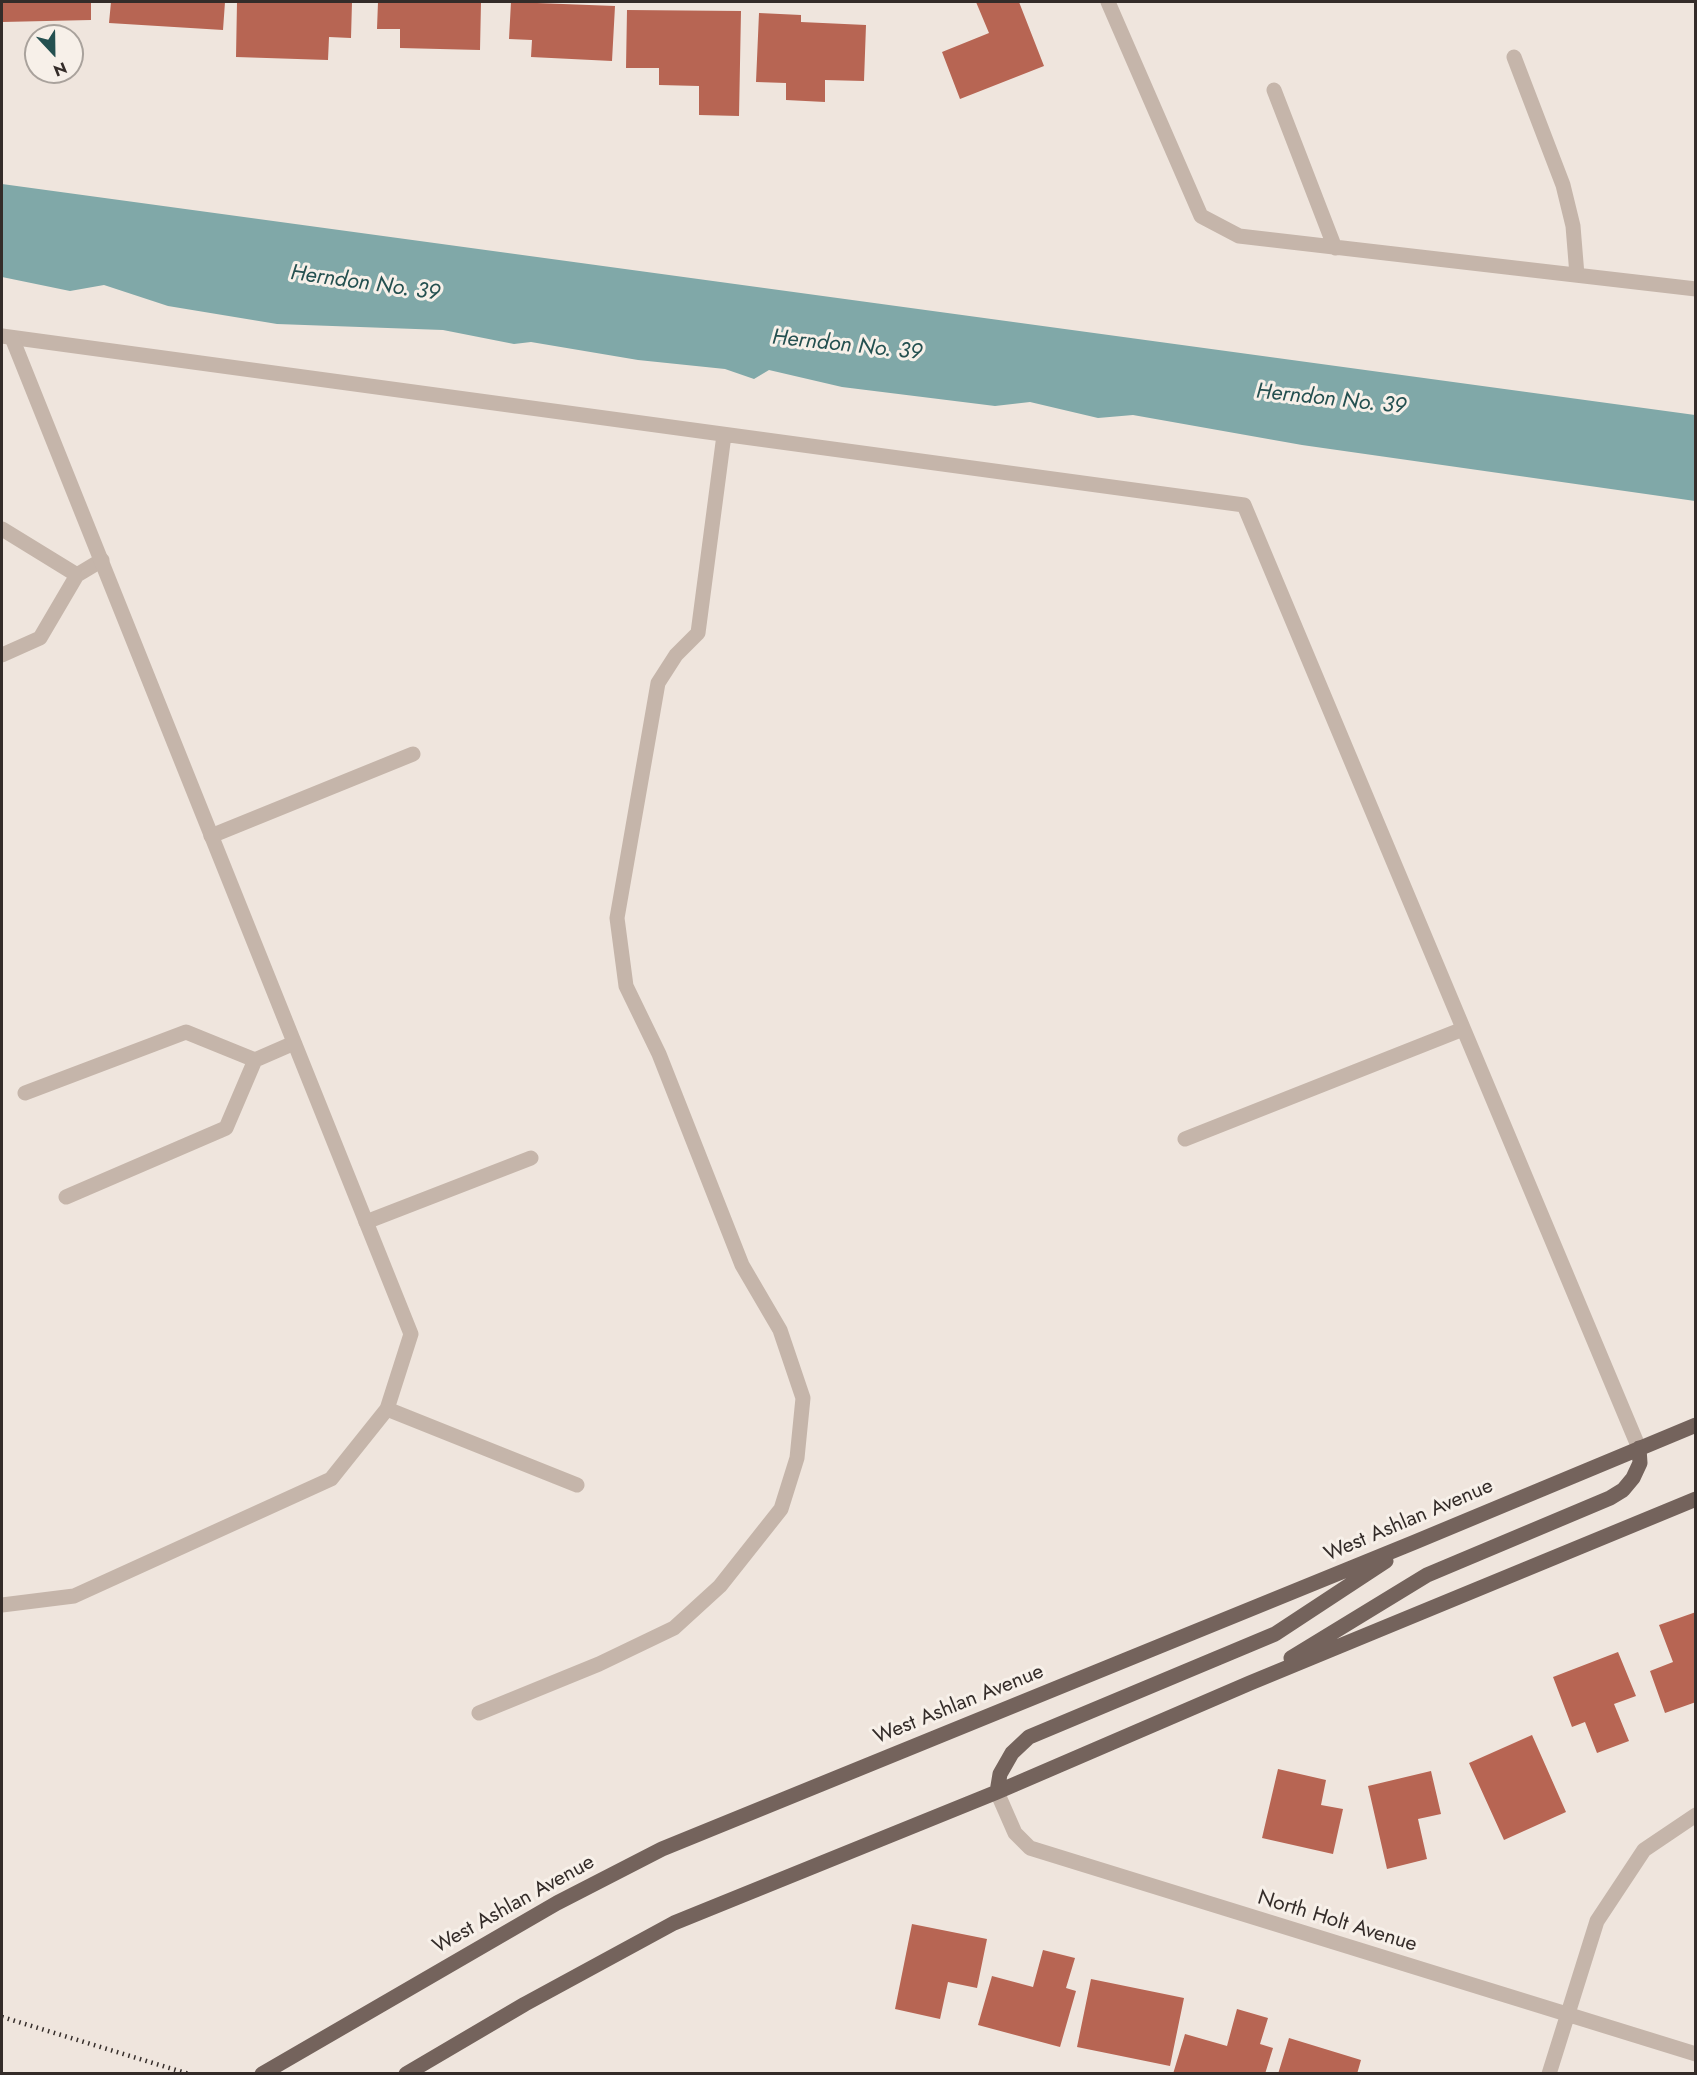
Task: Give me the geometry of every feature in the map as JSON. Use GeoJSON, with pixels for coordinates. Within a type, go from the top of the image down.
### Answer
{"type":"FeatureCollection","features":[{"type":"Feature","properties":{"kind":"main road","name":"West Ashlan Avenue"},"geometry":{"type":"LineString","coordinates":[[262,2073],[557,1903],[662,1849],[1415,1542],[1695,1425]]}},
{"type":"Feature","properties":{"kind":"main road"},"geometry":{"type":"LineString","coordinates":[[1250,1683],[1427,1575],[1617,1494],[1633,1478],[1640,1463],[1639,1448]]}},
{"type":"Feature","properties":{"kind":"main road"},"geometry":{"type":"LineString","coordinates":[[406,2073],[525,2004],[674,1923],[997,1792],[1250,1683],[1695,1499]]}},
{"type":"Feature","properties":{"kind":"main road"},"geometry":{"type":"LineString","coordinates":[[997,1792],[1000,1774],[1012,1753],[1029,1737],[1275,1634],[1415,1542]]}},
{"type":"Feature","properties":{"kind":"street"},"geometry":{"type":"LineString","coordinates":[[1108,2],[1201,216],[1239,236],[1695,289]]}},
{"type":"Feature","properties":{"kind":"street"},"geometry":{"type":"LineString","coordinates":[[1514,57],[1563,185],[1573,226],[1577,275]]}},
{"type":"Feature","properties":{"kind":"street"},"geometry":{"type":"LineString","coordinates":[[1274,90],[1335,248]]}},
{"type":"Feature","properties":{"kind":"street"},"geometry":{"type":"LineString","coordinates":[[7,337],[1244,506],[1639,1448]]}},
{"type":"Feature","properties":{"kind":"street"},"geometry":{"type":"LineString","coordinates":[[2,1605],[74,1596],[331,1479],[387,1409],[411,1334],[102,560],[7,337]]}},
{"type":"Feature","properties":{"kind":"street"},"geometry":{"type":"LineString","coordinates":[[479,1713],[599,1664],[674,1628],[720,1586],[781,1509],[797,1458],[804,1398],[780,1330],[742,1265],[659,1054],[626,986],[617,918],[657,683],[676,655],[698,633],[724,435]]}},
{"type":"Feature","properties":{"kind":"street"},"geometry":{"type":"LineString","coordinates":[[2,530],[77,575]]}},
{"type":"Feature","properties":{"kind":"street"},"geometry":{"type":"LineString","coordinates":[[2,655],[40,638],[77,575],[102,560]]}},
{"type":"Feature","properties":{"kind":"street"},"geometry":{"type":"LineString","coordinates":[[211,836],[412,754]]}},
{"type":"Feature","properties":{"kind":"street"},"geometry":{"type":"LineString","coordinates":[[1185,1139],[1463,1029]]}},
{"type":"Feature","properties":{"kind":"street"},"geometry":{"type":"LineString","coordinates":[[25,1093],[186,1032],[255,1060]]}},
{"type":"Feature","properties":{"kind":"street"},"geometry":{"type":"LineString","coordinates":[[66,1197],[226,1128],[255,1060],[294,1043]]}},
{"type":"Feature","properties":{"kind":"street"},"geometry":{"type":"LineString","coordinates":[[366,1222],[531,1158]]}},
{"type":"Feature","properties":{"kind":"street"},"geometry":{"type":"LineString","coordinates":[[387,1409],[577,1485]]}},
{"type":"Feature","properties":{"kind":"street","name":"North Holt Avenue"},"geometry":{"type":"LineString","coordinates":[[997,1792],[1015,1833],[1030,1848],[1695,2054]]}},
{"type":"Feature","properties":{"kind":"street"},"geometry":{"type":"LineString","coordinates":[[1549,2073],[1597,1921],[1644,1850],[1695,1815]]}},
{"type":"Feature","properties":{"kind":"water","name":"Herndon No. 39"},"geometry":{"type":"Polygon","coordinates":[[[2,184],[1695,415],[1695,501],[1302,445],[1133,415],[1098,418],[1030,402],[995,406],[842,387],[769,370],[754,379],[725,369],[638,360],[531,342],[514,344],[443,330],[277,324],[168,306],[104,285],[70,291],[2,277],[2,184]]]}},
{"type":"Feature","properties":{"kind":"building"},"geometry":{"type":"Polygon","coordinates":[[[2,2],[91,2],[91,20],[2,22],[2,2]]]}},
{"type":"Feature","properties":{"kind":"building"},"geometry":{"type":"Polygon","coordinates":[[[111,2],[225,2],[223,30],[109,23],[111,2]]]}},
{"type":"Feature","properties":{"kind":"building"},"geometry":{"type":"Polygon","coordinates":[[[237,2],[352,2],[351,38],[329,37],[328,60],[236,57],[237,2]]]}},
{"type":"Feature","properties":{"kind":"building"},"geometry":{"type":"Polygon","coordinates":[[[378,2],[481,2],[480,50],[400,48],[400,29],[377,29],[378,2]]]}},
{"type":"Feature","properties":{"kind":"building"},"geometry":{"type":"Polygon","coordinates":[[[511,2],[615,6],[612,61],[531,57],[532,40],[509,39],[511,2]]]}},
{"type":"Feature","properties":{"kind":"building"},"geometry":{"type":"Polygon","coordinates":[[[976,2],[1019,2],[1044,66],[960,99],[942,52],[989,33],[976,2]]]}},
{"type":"Feature","properties":{"kind":"building"},"geometry":{"type":"Polygon","coordinates":[[[627,10],[741,11],[739,116],[699,115],[699,86],[659,85],[659,68],[626,68],[627,10]]]}},
{"type":"Feature","properties":{"kind":"building"},"geometry":{"type":"Polygon","coordinates":[[[759,13],[801,15],[801,22],[866,25],[864,81],[825,80],[825,102],[786,100],[786,83],[756,82],[759,13]]]}},
{"type":"Feature","properties":{"kind":"building"},"geometry":{"type":"Polygon","coordinates":[[[1696,1612],[1696,1702],[1665,1713],[1650,1671],[1673,1662],[1659,1625],[1696,1612]]]}},
{"type":"Feature","properties":{"kind":"building"},"geometry":{"type":"Polygon","coordinates":[[[1618,1652],[1636,1696],[1614,1704],[1629,1741],[1597,1753],[1585,1722],[1572,1727],[1553,1677],[1618,1652]]]}},
{"type":"Feature","properties":{"kind":"building"},"geometry":{"type":"Polygon","coordinates":[[[1532,1735],[1566,1812],[1504,1840],[1469,1763],[1532,1735]]]}},
{"type":"Feature","properties":{"kind":"building"},"geometry":{"type":"Polygon","coordinates":[[[1278,1769],[1326,1780],[1321,1805],[1343,1809],[1333,1854],[1262,1838],[1278,1769]]]}},
{"type":"Feature","properties":{"kind":"building"},"geometry":{"type":"Polygon","coordinates":[[[1431,1771],[1441,1814],[1418,1819],[1427,1859],[1387,1869],[1368,1786],[1431,1771]]]}},
{"type":"Feature","properties":{"kind":"building"},"geometry":{"type":"Polygon","coordinates":[[[912,1924],[987,1939],[977,1988],[948,1982],[940,2019],[895,2009],[912,1924]]]}},
{"type":"Feature","properties":{"kind":"building"},"geometry":{"type":"Polygon","coordinates":[[[1043,1950],[1075,1958],[1066,1988],[1076,1991],[1060,2047],[978,2025],[992,1976],[1033,1987],[1043,1950]]]}},
{"type":"Feature","properties":{"kind":"building"},"geometry":{"type":"Polygon","coordinates":[[[1091,1979],[1184,1998],[1170,2066],[1077,2047],[1091,1979]]]}},
{"type":"Feature","properties":{"kind":"building"},"geometry":{"type":"Polygon","coordinates":[[[1237,2009],[1268,2018],[1260,2044],[1273,2048],[1265,2074],[1173,2074],[1185,2034],[1227,2046],[1237,2009]]]}},
{"type":"Feature","properties":{"kind":"building"},"geometry":{"type":"Polygon","coordinates":[[[1289,2038],[1361,2060],[1357,2074],[1278,2074],[1289,2038]]]}},
{"type":"Feature","properties":{"kind":"railway"},"geometry":{"type":"LineString","coordinates":[[2,2017],[189,2074]]}}]}
